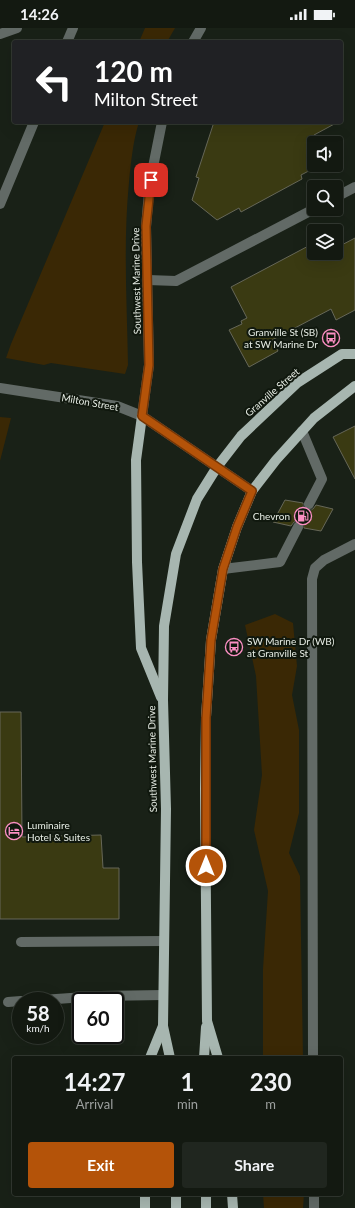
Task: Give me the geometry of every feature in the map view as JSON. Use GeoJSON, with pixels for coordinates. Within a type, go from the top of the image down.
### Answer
{"type":"FeatureCollection","features":[{"type":"Feature","properties":{"kind":"main road","name":"Granville Street"},"geometry":{"type":"LineString","coordinates":[[217,467],[241,436],[297,383],[342,354],[355,354]]}},
{"type":"Feature","properties":{"kind":"main road"},"geometry":{"type":"LineString","coordinates":[[204,1056],[207,1021],[205,789],[206,718],[211,640],[223,569],[237,527],[252,491],[276,460],[314,418],[355,386]]}},
{"type":"Feature","properties":{"kind":"main road"},"geometry":{"type":"LineString","coordinates":[[142,416],[136,460],[137,562],[141,648],[163,700]]}},
{"type":"Feature","properties":{"kind":"main road","name":"Southwest Marine Drive"},"geometry":{"type":"LineString","coordinates":[[151,1056],[163,1026],[166,808],[163,700],[164,626],[176,554],[197,499],[217,467]]}},
{"type":"Feature","properties":{"kind":"main road"},"geometry":{"type":"LineString","coordinates":[[207,1021],[217,1056]]}},
{"type":"Feature","properties":{"kind":"main road"},"geometry":{"type":"LineString","coordinates":[[163,1026],[170,1056]]}},
{"type":"Feature","properties":{"kind":"main road"},"geometry":{"type":"LineString","coordinates":[[145,1196],[145,1208]]}},
{"type":"Feature","properties":{"kind":"main road"},"geometry":{"type":"LineString","coordinates":[[176,1196],[176,1208]]}},
{"type":"Feature","properties":{"kind":"main road"},"geometry":{"type":"LineString","coordinates":[[206,1196],[206,1208]]}},
{"type":"Feature","properties":{"kind":"main road"},"geometry":{"type":"LineString","coordinates":[[232,1196],[233,1208]]}},
{"type":"Feature","properties":{"kind":"street"},"geometry":{"type":"LineString","coordinates":[[0,34],[17,28]]}},
{"type":"Feature","properties":{"kind":"street"},"geometry":{"type":"LineString","coordinates":[[68,40],[73,28]]}},
{"type":"Feature","properties":{"kind":"street"},"geometry":{"type":"LineString","coordinates":[[193,40],[201,28]]}},
{"type":"Feature","properties":{"kind":"street"},"geometry":{"type":"LineString","coordinates":[[0,204],[33,124]]}},
{"type":"Feature","properties":{"kind":"street","name":"Southwest Marine Drive"},"geometry":{"type":"LineString","coordinates":[[142,416],[149,365],[146,226],[149,192],[162,124]]}},
{"type":"Feature","properties":{"kind":"street"},"geometry":{"type":"LineString","coordinates":[[343,193],[355,187]]}},
{"type":"Feature","properties":{"kind":"street"},"geometry":{"type":"LineString","coordinates":[[148,280],[176,281],[307,213]]}},
{"type":"Feature","properties":{"kind":"street","name":"Milton Street"},"geometry":{"type":"LineString","coordinates":[[0,388],[117,406],[142,416],[252,491]]}},
{"type":"Feature","properties":{"kind":"street"},"geometry":{"type":"LineString","coordinates":[[302,431],[322,479],[310,504]]}},
{"type":"Feature","properties":{"kind":"street"},"geometry":{"type":"LineString","coordinates":[[223,569],[280,562],[298,527]]}},
{"type":"Feature","properties":{"kind":"street"},"geometry":{"type":"LineString","coordinates":[[313,1056],[312,579],[315,568],[324,560],[355,544]]}},
{"type":"Feature","properties":{"kind":"street"},"geometry":{"type":"LineString","coordinates":[[21,942],[164,941]]}},
{"type":"Feature","properties":{"kind":"street"},"geometry":{"type":"LineString","coordinates":[[64,998],[100,996],[163,995]]}},
{"type":"Feature","properties":{"kind":"street"},"geometry":{"type":"LineString","coordinates":[[8,1002],[12,1002]]}},
{"type":"Feature","properties":{"kind":"street"},"geometry":{"type":"LineString","coordinates":[[314,1196],[314,1208]]}},
{"type":"Feature","properties":{"kind":"shaded area"},"geometry":{"type":"Polygon","coordinates":[[[145,28],[175,28],[168,40],[140,40],[145,28]]]}},
{"type":"Feature","properties":{"kind":"shaded area"},"geometry":{"type":"Polygon","coordinates":[[[104,124],[138,124],[132,152],[127,205],[126,274],[128,365],[125,374],[51,363],[44,365],[6,358],[104,124]]]}},
{"type":"Feature","properties":{"kind":"shaded area"},"geometry":{"type":"Polygon","coordinates":[[[0,417],[11,418],[0,461],[0,417]]]}},
{"type":"Feature","properties":{"kind":"shaded area"},"geometry":{"type":"Polygon","coordinates":[[[275,614],[293,623],[297,666],[292,695],[299,730],[299,813],[289,853],[300,876],[303,1056],[263,1056],[263,969],[268,891],[254,830],[262,775],[256,676],[245,625],[275,614]]]}},
{"type":"Feature","properties":{"kind":"shaded area"},"geometry":{"type":"Polygon","coordinates":[[[263,1196],[304,1196],[303,1208],[264,1208],[263,1196]]]}},
{"type":"Feature","properties":{"kind":"building"},"geometry":{"type":"Polygon","coordinates":[[[213,124],[334,124],[314,136],[307,136],[307,172],[301,175],[302,179],[241,212],[239,208],[217,220],[192,200],[199,178],[196,177],[213,124]]]}},
{"type":"Feature","properties":{"kind":"building"},"geometry":{"type":"Polygon","coordinates":[[[355,238],[355,310],[336,320],[331,309],[272,340],[278,351],[249,367],[229,330],[242,324],[241,321],[247,318],[231,287],[307,247],[307,260],[343,260],[343,244],[355,238]]]}},
{"type":"Feature","properties":{"kind":"building"},"geometry":{"type":"Polygon","coordinates":[[[355,426],[355,479],[333,437],[355,426]]]}},
{"type":"Feature","properties":{"kind":"building","name":"Chevron"},"geometry":{"type":"Polygon","coordinates":[[[285,500],[303,503],[304,508],[309,510],[313,509],[316,505],[333,509],[321,531],[304,528],[303,523],[298,521],[294,522],[291,526],[273,522],[285,500]]]}},
{"type":"Feature","properties":{"kind":"building"},"geometry":{"type":"Polygon","coordinates":[[[0,712],[21,712],[22,837],[101,835],[103,868],[119,868],[119,919],[0,919],[0,712]]]}},
{"type":"Feature","properties":{"kind":"tunnel"},"geometry":{"type":"LineString","coordinates":[[298,527],[309,504]]}},
{"type":"Feature","properties":{"kind":"place","name":"Granville St (SB) at SW Marine Dr"},"geometry":{"type":"Point","coordinates":[331,338]}},
{"type":"Feature","properties":{"kind":"place","name":"Chevron"},"geometry":{"type":"Point","coordinates":[303,516]}},
{"type":"Feature","properties":{"kind":"place","name":"SW Marine Dr (WB) at Granville St"},"geometry":{"type":"Point","coordinates":[234,647]}},
{"type":"Feature","properties":{"kind":"place","name":"Luminaire Hotel & Suites"},"geometry":{"type":"Point","coordinates":[14,831]}},
{"type":"Feature","properties":{"kind":"route"},"geometry":{"type":"LineString","coordinates":[[151,180],[146,226],[149,365],[142,416],[252,491],[237,527],[223,569],[211,640],[206,718],[206,866]]}}]}
